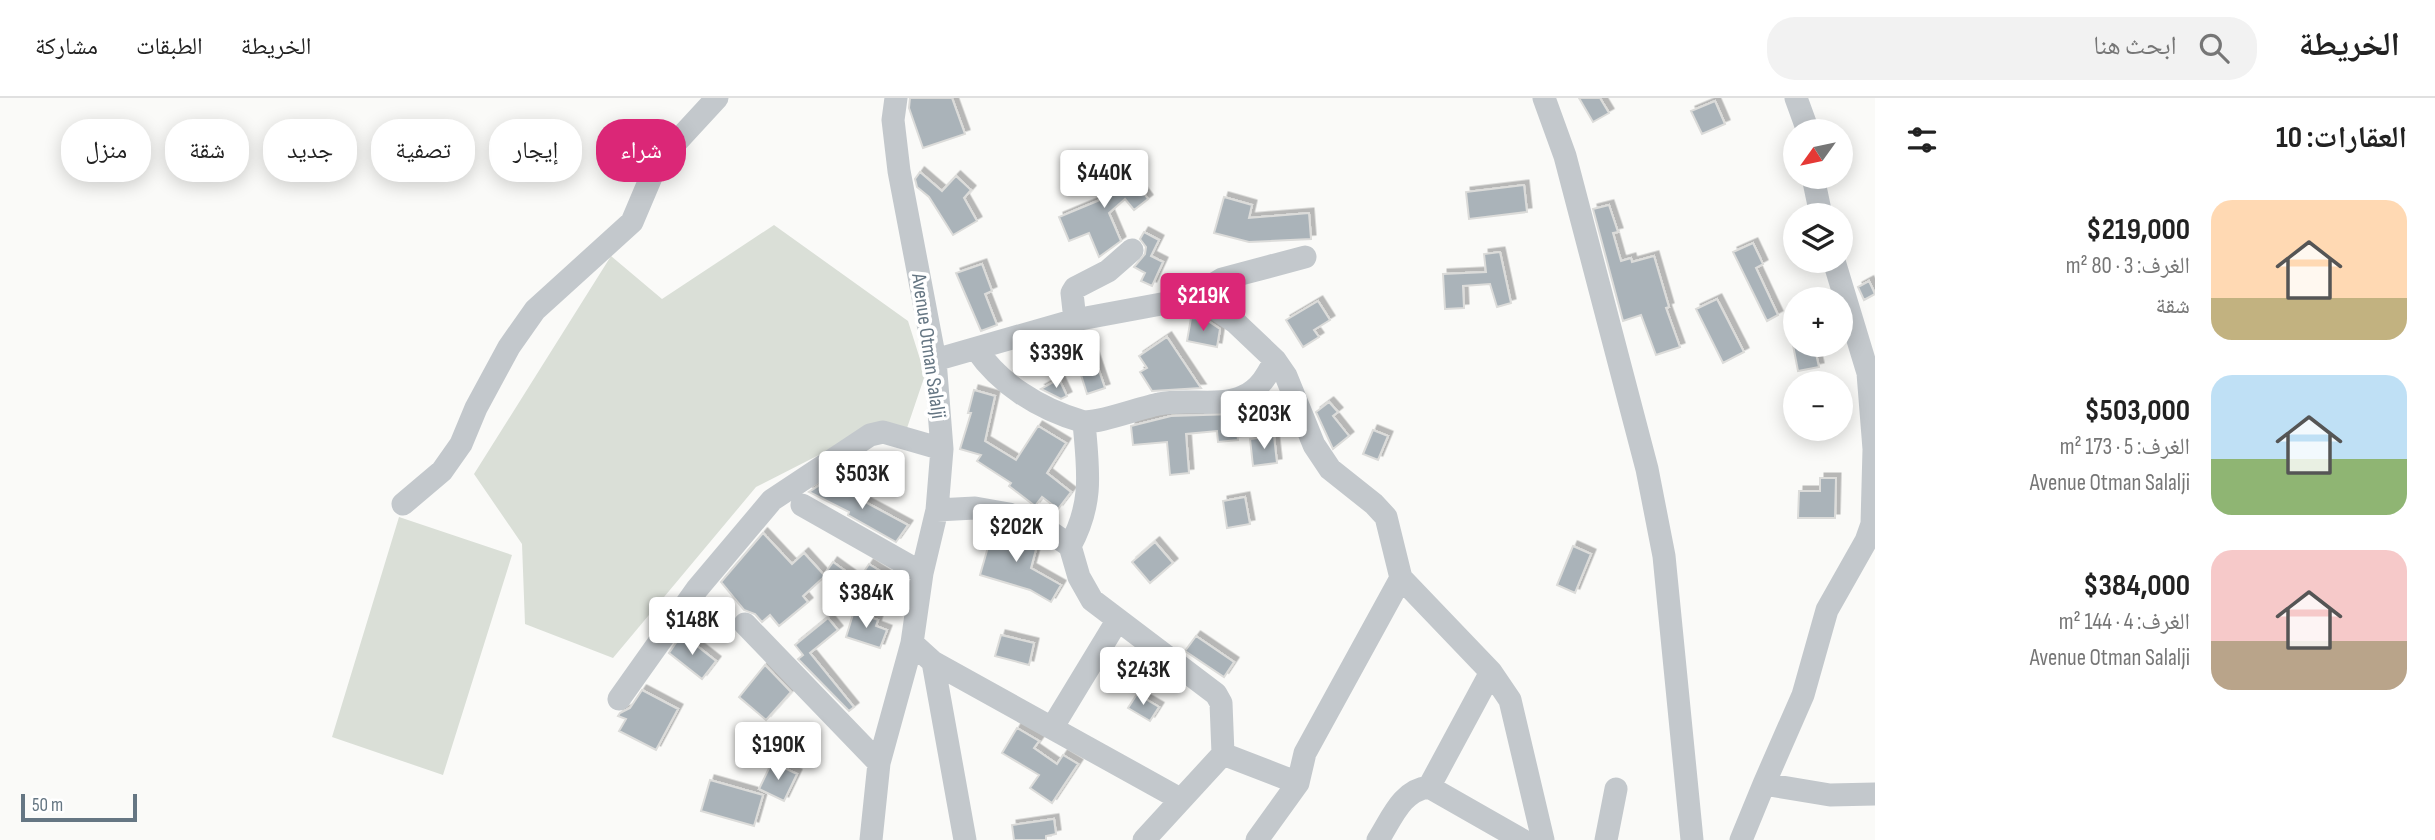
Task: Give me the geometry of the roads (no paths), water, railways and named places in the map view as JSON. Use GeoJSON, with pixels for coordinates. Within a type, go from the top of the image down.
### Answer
{"type":"FeatureCollection","features":[{"type":"Feature","properties":{"kind":"street"},"geometry":{"type":"LineString","coordinates":[[402,504],[442,471],[461,444],[476,408],[509,347],[535,310],[632,222],[657,163],[717,98]]}},
{"type":"Feature","properties":{"kind":"street","name":"Avenue Otman Salalji"},"geometry":{"type":"LineString","coordinates":[[871,840],[879,764],[912,643],[922,573],[937,510],[942,449],[935,360],[899,171],[894,120],[896,98]]}},
{"type":"Feature","properties":{"kind":"street"},"geometry":{"type":"LineString","coordinates":[[1544,98],[1565,156],[1647,468],[1664,556],[1692,840]]}},
{"type":"Feature","properties":{"kind":"street"},"geometry":{"type":"LineString","coordinates":[[1796,98],[1804,119]]}},
{"type":"Feature","properties":{"kind":"street"},"geometry":{"type":"LineString","coordinates":[[1075,320],[1072,293],[1075,288],[1108,271],[1132,250]]}},
{"type":"Feature","properties":{"kind":"street"},"geometry":{"type":"LineString","coordinates":[[1210,305],[1212,285],[1222,279],[1305,257]]}},
{"type":"Feature","properties":{"kind":"street"},"geometry":{"type":"LineString","coordinates":[[1741,840],[1803,695],[1827,610],[1870,546],[1874,449],[1868,373],[1838,273]]}},
{"type":"Feature","properties":{"kind":"street"},"geometry":{"type":"LineString","coordinates":[[935,360],[1075,320],[1172,302],[1210,305],[1235,323],[1275,360],[1296,393],[1314,445],[1330,469],[1386,517],[1401,578],[1491,671],[1510,700],[1543,840]]}},
{"type":"Feature","properties":{"kind":"street"},"geometry":{"type":"LineString","coordinates":[[976,349],[994,372],[1034,402],[1084,422],[1163,403],[1232,401],[1248,395],[1268,376],[1275,360]]}},
{"type":"Feature","properties":{"kind":"street"},"geometry":{"type":"LineString","coordinates":[[1070,547],[1083,517],[1089,492],[1084,422]]}},
{"type":"Feature","properties":{"kind":"street"},"geometry":{"type":"LineString","coordinates":[[619,699],[697,589],[772,500],[870,435],[883,432],[942,449]]}},
{"type":"Feature","properties":{"kind":"street"},"geometry":{"type":"LineString","coordinates":[[802,505],[922,573]]}},
{"type":"Feature","properties":{"kind":"street"},"geometry":{"type":"LineString","coordinates":[[937,510],[975,508],[1009,514],[1054,534],[1070,547],[1079,577],[1092,600],[1216,694],[1221,703],[1223,754],[1144,840]]}},
{"type":"Feature","properties":{"kind":"street"},"geometry":{"type":"LineString","coordinates":[[1257,840],[1298,783],[1305,753],[1401,578]]}},
{"type":"Feature","properties":{"kind":"street"},"geometry":{"type":"LineString","coordinates":[[1052,728],[1117,621]]}},
{"type":"Feature","properties":{"kind":"street"},"geometry":{"type":"LineString","coordinates":[[745,624],[879,764]]}},
{"type":"Feature","properties":{"kind":"street"},"geometry":{"type":"LineString","coordinates":[[912,643],[933,662],[1180,799]]}},
{"type":"Feature","properties":{"kind":"street"},"geometry":{"type":"LineString","coordinates":[[933,662],[965,840]]}},
{"type":"Feature","properties":{"kind":"street"},"geometry":{"type":"LineString","coordinates":[[1429,787],[1491,671]]}},
{"type":"Feature","properties":{"kind":"street"},"geometry":{"type":"LineString","coordinates":[[1223,754],[1298,783]]}},
{"type":"Feature","properties":{"kind":"street"},"geometry":{"type":"LineString","coordinates":[[1764,784],[1830,795],[1875,794]]}},
{"type":"Feature","properties":{"kind":"street"},"geometry":{"type":"LineString","coordinates":[[1378,840],[1405,797],[1418,788],[1429,787],[1522,840]]}},
{"type":"Feature","properties":{"kind":"street"},"geometry":{"type":"LineString","coordinates":[[1606,840],[1616,789]]}}]}
